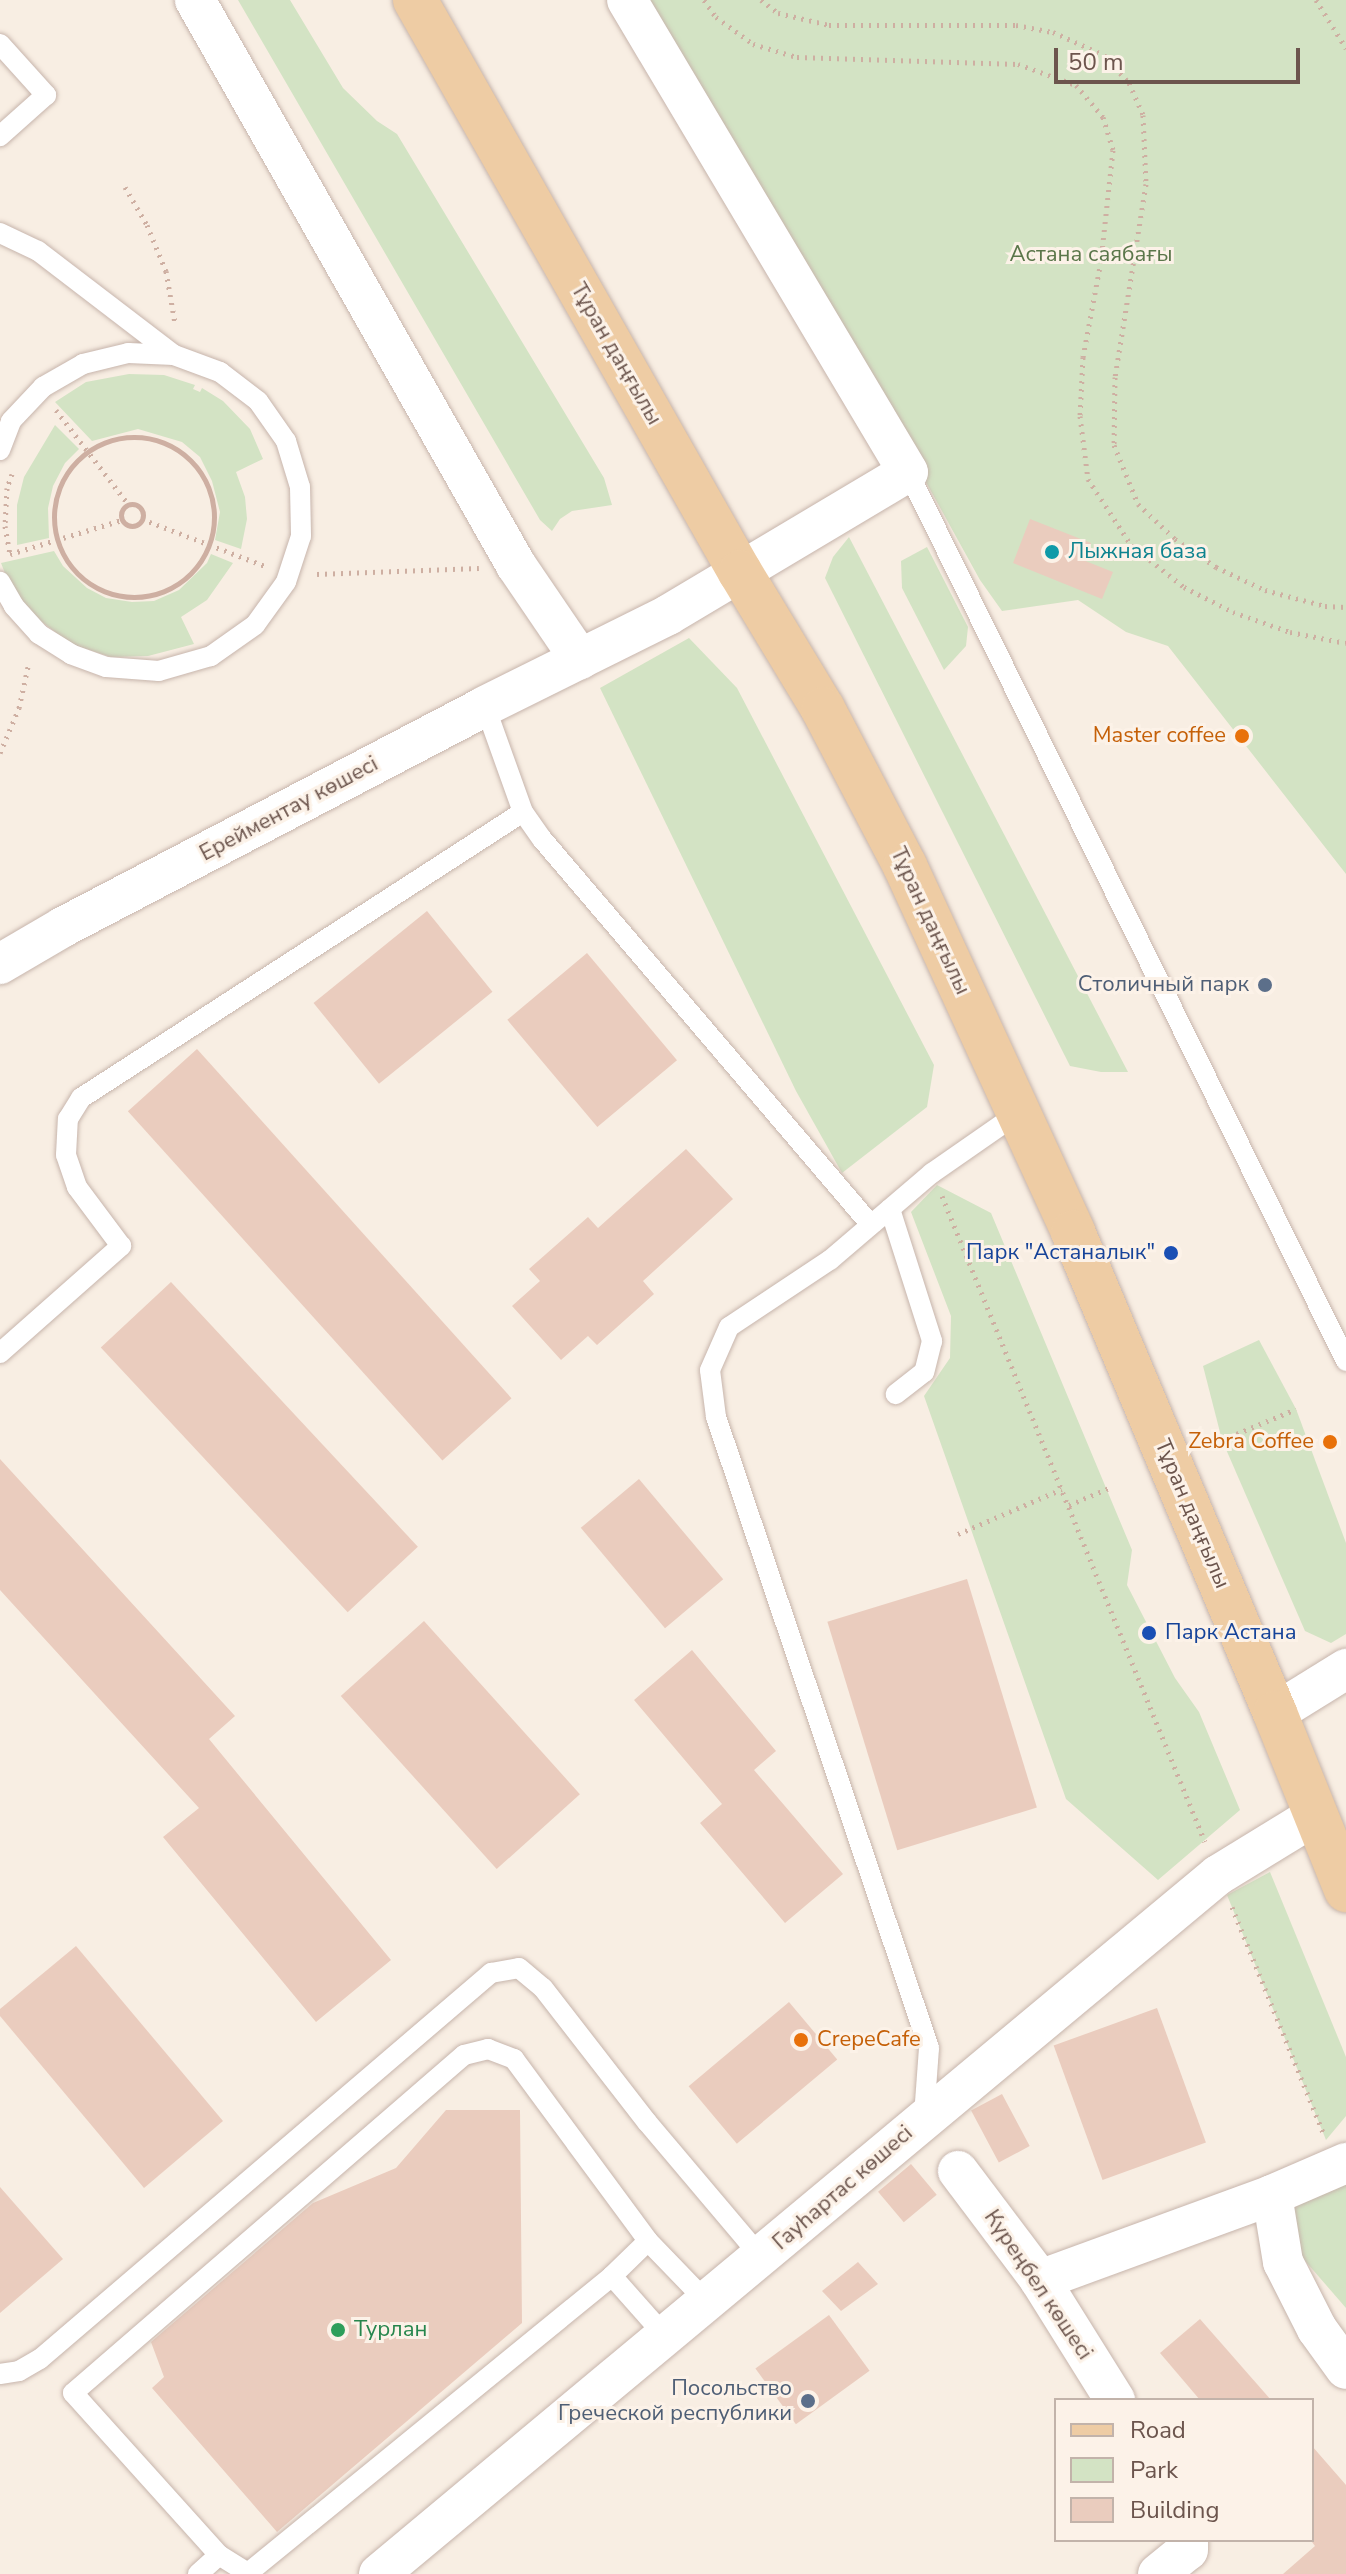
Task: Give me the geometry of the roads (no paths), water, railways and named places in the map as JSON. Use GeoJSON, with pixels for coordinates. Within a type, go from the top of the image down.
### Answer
{"type":"FeatureCollection","features":[{"type":"Feature","properties":{"kind":"main road","name":"Тұран даңғылы"},"geometry":{"type":"LineString","coordinates":[[415,0],[740,572],[823,709],[905,866],[1073,1232],[1346,1890]]}},
{"type":"Feature","properties":{"kind":"street"},"geometry":{"type":"LineString","coordinates":[[195,0],[516,565],[580,659]]}},
{"type":"Feature","properties":{"kind":"street"},"geometry":{"type":"LineString","coordinates":[[627,0],[908,472]]}},
{"type":"Feature","properties":{"kind":"street","name":"Ерейментау көшесі"},"geometry":{"type":"LineString","coordinates":[[0,964],[63,927],[485,706],[668,615],[908,472]]}},
{"type":"Feature","properties":{"kind":"street"},"geometry":{"type":"LineString","coordinates":[[1275,1713],[1346,1669]]}},
{"type":"Feature","properties":{"kind":"street","name":"Гауhартас көшесі"},"geometry":{"type":"LineString","coordinates":[[379,2574],[762,2258],[924,2119],[1212,1858],[1316,1815]]}},
{"type":"Feature","properties":{"kind":"street"},"geometry":{"type":"LineString","coordinates":[[1040,2280],[1272,2195],[1342,2165]]}},
{"type":"Feature","properties":{"kind":"street","name":"Күреңбел көшесі"},"geometry":{"type":"LineString","coordinates":[[958,2171],[1040,2280],[1114,2398]]}},
{"type":"Feature","properties":{"kind":"street"},"geometry":{"type":"LineString","coordinates":[[1272,2195],[1283,2262],[1317,2329],[1346,2369]]}},
{"type":"Feature","properties":{"kind":"street"},"geometry":{"type":"LineString","coordinates":[[1158,2574],[1188,2550],[1188,2542]]}},
{"type":"Feature","properties":{"kind":"lane"},"geometry":{"type":"LineString","coordinates":[[0,44],[46,95],[0,136]]}},
{"type":"Feature","properties":{"kind":"lane"},"geometry":{"type":"LineString","coordinates":[[0,233],[38,251],[174,355],[229,379],[258,401],[286,441],[300,487],[301,536],[288,575],[255,625],[211,656],[159,671],[106,667],[71,654],[39,634],[14,606],[0,582]]}},
{"type":"Feature","properties":{"kind":"lane"},"geometry":{"type":"LineString","coordinates":[[0,450],[11,421],[43,387],[83,364],[128,353],[174,355]]}},
{"type":"Feature","properties":{"kind":"lane"},"geometry":{"type":"LineString","coordinates":[[908,472],[1346,1361]]}},
{"type":"Feature","properties":{"kind":"lane"},"geometry":{"type":"LineString","coordinates":[[485,706],[523,812],[542,839],[871,1225]]}},
{"type":"Feature","properties":{"kind":"lane"},"geometry":{"type":"LineString","coordinates":[[0,1353],[121,1246],[77,1187],[66,1155],[68,1119],[81,1098],[523,812]]}},
{"type":"Feature","properties":{"kind":"lane"},"geometry":{"type":"LineString","coordinates":[[924,2119],[929,2048],[716,1417],[710,1370],[729,1327],[830,1260],[932,1173],[1017,1114]]}},
{"type":"Feature","properties":{"kind":"lane"},"geometry":{"type":"LineString","coordinates":[[890,1209],[932,1341],[924,1372],[896,1394]]}},
{"type":"Feature","properties":{"kind":"lane"},"geometry":{"type":"LineString","coordinates":[[0,2374],[19,2371],[40,2359],[491,1973],[505,1970],[519,1968],[543,1988],[647,2122],[762,2258]]}},
{"type":"Feature","properties":{"kind":"lane"},"geometry":{"type":"LineString","coordinates":[[648,2241],[612,2276],[248,2573],[219,2555],[73,2393],[464,2055],[488,2049],[514,2059],[648,2241],[707,2302]]}},
{"type":"Feature","properties":{"kind":"lane"},"geometry":{"type":"LineString","coordinates":[[612,2276],[665,2336]]}},
{"type":"Feature","properties":{"kind":"lane"},"geometry":{"type":"LineString","coordinates":[[198,2574],[219,2555]]}},
{"type":"Feature","properties":{"kind":"place","name":"Лыжная база"},"geometry":{"type":"Point","coordinates":[1052,552]}},
{"type":"Feature","properties":{"kind":"place","name":"Master coffee"},"geometry":{"type":"Point","coordinates":[1242,736]}},
{"type":"Feature","properties":{"kind":"place","name":"Столичный парк"},"geometry":{"type":"Point","coordinates":[1265,985]}},
{"type":"Feature","properties":{"kind":"place","name":"Парк \"Астаналык\""},"geometry":{"type":"Point","coordinates":[1171,1253]}},
{"type":"Feature","properties":{"kind":"place","name":"Zebra Coffee"},"geometry":{"type":"Point","coordinates":[1330,1442]}},
{"type":"Feature","properties":{"kind":"place","name":"Парк Астана"},"geometry":{"type":"Point","coordinates":[1149,1633]}},
{"type":"Feature","properties":{"kind":"place","name":"CrepeCafe"},"geometry":{"type":"Point","coordinates":[801,2040]}},
{"type":"Feature","properties":{"kind":"place","name":"Турлан"},"geometry":{"type":"Point","coordinates":[338,2330]}},
{"type":"Feature","properties":{"kind":"place","name":"Посольство Греческой республики"},"geometry":{"type":"Point","coordinates":[808,2401]}},
{"type":"Feature","properties":{"kind":"park label","name":"Астана саябағы"},"geometry":{"type":"Point","coordinates":[1091,255]}}]}
